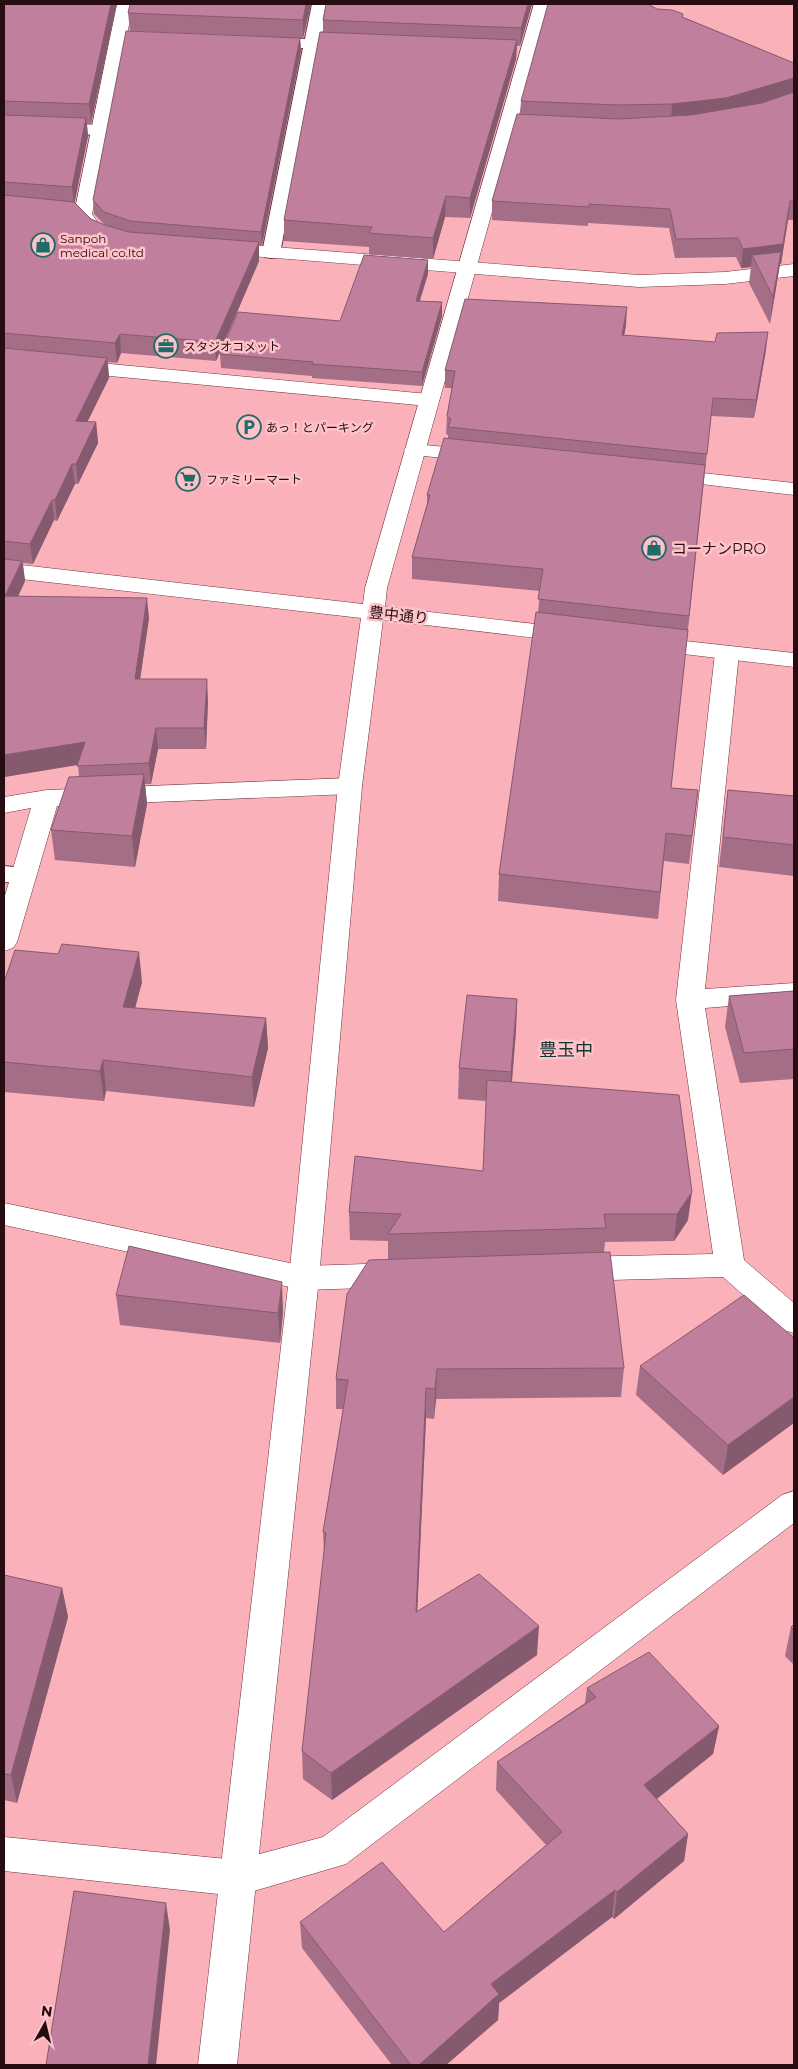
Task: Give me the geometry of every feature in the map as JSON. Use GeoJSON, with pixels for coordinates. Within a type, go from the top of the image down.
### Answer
{"type":"FeatureCollection","features":[{"type":"Feature","properties":{"kind":"street"},"geometry":{"type":"LineString","coordinates":[[121,241],[96,232],[87,223],[83,214],[126,4]]}},
{"type":"Feature","properties":{"kind":"street"},"geometry":{"type":"LineString","coordinates":[[217,2065],[304,1278],[350,786],[376,588],[428,400],[467,269],[518,126],[520,53],[542,4]]}},
{"type":"Feature","properties":{"kind":"street"},"geometry":{"type":"LineString","coordinates":[[63,212],[83,214]]}},
{"type":"Feature","properties":{"kind":"street"},"geometry":{"type":"LineString","coordinates":[[206,248],[639,281],[700,280],[794,270]]}},
{"type":"Feature","properties":{"kind":"street"},"geometry":{"type":"LineString","coordinates":[[4,360],[428,400]]}},
{"type":"Feature","properties":{"kind":"street"},"geometry":{"type":"LineString","coordinates":[[414,450],[496,458]]}},
{"type":"Feature","properties":{"kind":"street"},"geometry":{"type":"LineString","coordinates":[[643,473],[794,488]]}},
{"type":"Feature","properties":{"kind":"street","name":"豊中通り"},"geometry":{"type":"LineString","coordinates":[[4,570],[588,637]]}},
{"type":"Feature","properties":{"kind":"street"},"geometry":{"type":"LineString","coordinates":[[628,642],[794,660]]}},
{"type":"Feature","properties":{"kind":"street"},"geometry":{"type":"LineString","coordinates":[[726,653],[690,1000],[730,1265],[794,1321]]}},
{"type":"Feature","properties":{"kind":"street"},"geometry":{"type":"LineString","coordinates":[[4,804],[47,798],[350,786]]}},
{"type":"Feature","properties":{"kind":"street"},"geometry":{"type":"LineString","coordinates":[[4,942],[14,874],[47,798]]}},
{"type":"Feature","properties":{"kind":"street"},"geometry":{"type":"LineString","coordinates":[[690,1000],[794,992]]}},
{"type":"Feature","properties":{"kind":"street"},"geometry":{"type":"LineString","coordinates":[[4,1214],[304,1278],[423,1274]]}},
{"type":"Feature","properties":{"kind":"street"},"geometry":{"type":"LineString","coordinates":[[542,1270],[730,1265]]}},
{"type":"Feature","properties":{"kind":"street"},"geometry":{"type":"LineString","coordinates":[[4,1854],[237,1878],[333,1852],[794,1504]]}},
{"type":"Feature","properties":{"kind":"lane"},"geometry":{"type":"LineString","coordinates":[[271,253],[320,4]]}},
{"type":"Feature","properties":{"kind":"lane"},"geometry":{"type":"LineString","coordinates":[[119,37],[138,38]]}},
{"type":"Feature","properties":{"kind":"lane"},"geometry":{"type":"LineString","coordinates":[[245,42],[372,47]]}},
{"type":"Feature","properties":{"kind":"lane"},"geometry":{"type":"LineString","coordinates":[[4,126],[101,130]]}},
{"type":"Feature","properties":{"kind":"building"},"geometry":{"type":"Polygon","coordinates":[[[4,4],[111,4],[89,104],[4,101],[4,4]]]}},
{"type":"Feature","properties":{"kind":"building"},"geometry":{"type":"Polygon","coordinates":[[[130,4],[306,4],[303,20],[128,13],[130,4]]]}},
{"type":"Feature","properties":{"kind":"building"},"geometry":{"type":"Polygon","coordinates":[[[326,4],[528,4],[521,28],[323,20],[326,4]]]}},
{"type":"Feature","properties":{"kind":"building"},"geometry":{"type":"Polygon","coordinates":[[[548,4],[648,4],[657,9],[672,10],[683,14],[682,17],[794,63],[794,78],[726,98],[672,104],[618,105],[521,101],[548,4]]]}},
{"type":"Feature","properties":{"kind":"building"},"geometry":{"type":"Polygon","coordinates":[[[126,31],[300,38],[261,232],[130,221],[104,212],[93,200],[126,31]]]}},
{"type":"Feature","properties":{"kind":"building"},"geometry":{"type":"Polygon","coordinates":[[[320,32],[517,40],[470,198],[446,196],[433,238],[369,233],[372,227],[284,220],[320,32]]]}},
{"type":"Feature","properties":{"kind":"building"},"geometry":{"type":"Polygon","coordinates":[[[794,92],[794,201],[790,201],[783,244],[743,249],[738,238],[676,239],[670,209],[589,204],[589,207],[492,201],[517,114],[618,119],[691,115],[762,103],[794,92]]]}},
{"type":"Feature","properties":{"kind":"building"},"geometry":{"type":"Polygon","coordinates":[[[4,115],[86,118],[72,187],[4,182],[4,115]]]}},
{"type":"Feature","properties":{"kind":"building"},"geometry":{"type":"Polygon","coordinates":[[[4,195],[74,202],[91,219],[129,232],[259,242],[215,342],[120,334],[115,343],[4,333],[4,195]]]}},
{"type":"Feature","properties":{"kind":"building"},"geometry":{"type":"Polygon","coordinates":[[[781,252],[773,297],[752,255],[781,252]]]}},
{"type":"Feature","properties":{"kind":"building"},"geometry":{"type":"Polygon","coordinates":[[[364,255],[428,260],[416,301],[442,302],[422,372],[312,364],[313,362],[220,354],[238,312],[340,321],[364,255]]]}},
{"type":"Feature","properties":{"kind":"building"},"geometry":{"type":"Polygon","coordinates":[[[465,299],[627,307],[622,335],[715,342],[717,333],[768,332],[756,400],[713,398],[707,454],[448,427],[451,419],[447,416],[455,371],[445,370],[465,299]]]}},
{"type":"Feature","properties":{"kind":"building"},"geometry":{"type":"Polygon","coordinates":[[[4,348],[107,358],[76,421],[96,422],[76,464],[72,464],[55,500],[52,500],[30,544],[4,541],[4,348]]]}},
{"type":"Feature","properties":{"kind":"building"},"geometry":{"type":"Polygon","coordinates":[[[444,438],[705,465],[689,616],[538,599],[543,569],[412,557],[430,495],[427,495],[444,438]]]}},
{"type":"Feature","properties":{"kind":"building"},"geometry":{"type":"Polygon","coordinates":[[[4,559],[22,561],[5,596],[147,598],[135,679],[207,679],[204,728],[156,728],[149,763],[77,766],[85,742],[4,755],[4,559]]]}},
{"type":"Feature","properties":{"kind":"building"},"geometry":{"type":"Polygon","coordinates":[[[536,612],[688,630],[671,788],[698,790],[692,836],[666,833],[660,892],[499,874],[536,612]]]}},
{"type":"Feature","properties":{"kind":"building"},"geometry":{"type":"Polygon","coordinates":[[[144,774],[132,836],[51,830],[69,777],[144,774]]]}},
{"type":"Feature","properties":{"kind":"building"},"geometry":{"type":"Polygon","coordinates":[[[728,790],[794,796],[794,845],[723,837],[728,790]]]}},
{"type":"Feature","properties":{"kind":"building"},"geometry":{"type":"Polygon","coordinates":[[[62,944],[139,952],[123,1007],[266,1018],[252,1077],[103,1060],[100,1071],[4,1062],[4,982],[15,950],[58,954],[62,944]]]}},
{"type":"Feature","properties":{"kind":"building"},"geometry":{"type":"Polygon","coordinates":[[[794,991],[794,1049],[744,1053],[729,996],[794,991]]]}},
{"type":"Feature","properties":{"kind":"building"},"geometry":{"type":"Polygon","coordinates":[[[467,995],[517,999],[511,1072],[459,1068],[467,995]]]}},
{"type":"Feature","properties":{"kind":"building"},"geometry":{"type":"Polygon","coordinates":[[[487,1080],[679,1095],[692,1192],[677,1214],[604,1214],[606,1228],[388,1234],[401,1214],[349,1212],[355,1156],[483,1171],[487,1080]]]}},
{"type":"Feature","properties":{"kind":"building"},"geometry":{"type":"Polygon","coordinates":[[[129,1246],[282,1282],[278,1313],[116,1295],[129,1246]]]}},
{"type":"Feature","properties":{"kind":"building"},"geometry":{"type":"Polygon","coordinates":[[[610,1252],[624,1368],[437,1369],[435,1389],[426,1388],[416,1612],[479,1574],[539,1626],[331,1773],[302,1751],[326,1533],[323,1532],[348,1380],[336,1379],[347,1294],[369,1260],[610,1252]]]}},
{"type":"Feature","properties":{"kind":"building"},"geometry":{"type":"Polygon","coordinates":[[[744,1295],[794,1338],[794,1397],[728,1445],[640,1366],[744,1295]]]}},
{"type":"Feature","properties":{"kind":"building"},"geometry":{"type":"Polygon","coordinates":[[[4,1575],[62,1588],[11,1775],[4,1774],[4,1575]]]}},
{"type":"Feature","properties":{"kind":"building"},"geometry":{"type":"Polygon","coordinates":[[[649,1652],[719,1726],[644,1785],[688,1834],[617,1892],[615,1890],[491,1984],[499,1994],[419,2065],[411,2065],[300,1922],[382,1862],[444,1932],[562,1832],[497,1762],[596,1697],[587,1688],[649,1652]]]}},
{"type":"Feature","properties":{"kind":"building"},"geometry":{"type":"Polygon","coordinates":[[[74,1891],[166,1903],[148,2065],[46,2065],[74,1891]]]}},
{"type":"Feature","properties":{"kind":"place","name":"Sanpoh medical co.ltd"},"geometry":{"type":"Point","coordinates":[43,245]}},
{"type":"Feature","properties":{"kind":"place","name":"スタジオコメット"},"geometry":{"type":"Point","coordinates":[166,346]}},
{"type":"Feature","properties":{"kind":"place","name":"あっ！とパーキング"},"geometry":{"type":"Point","coordinates":[249,427]}},
{"type":"Feature","properties":{"kind":"place","name":"ファミリーマート"},"geometry":{"type":"Point","coordinates":[188,479]}},
{"type":"Feature","properties":{"kind":"place","name":"コーナンPRO"},"geometry":{"type":"Point","coordinates":[654,548]}},
{"type":"Feature","properties":{"kind":"district","name":"豊玉中"},"geometry":{"type":"Point","coordinates":[566,1050]}}]}
